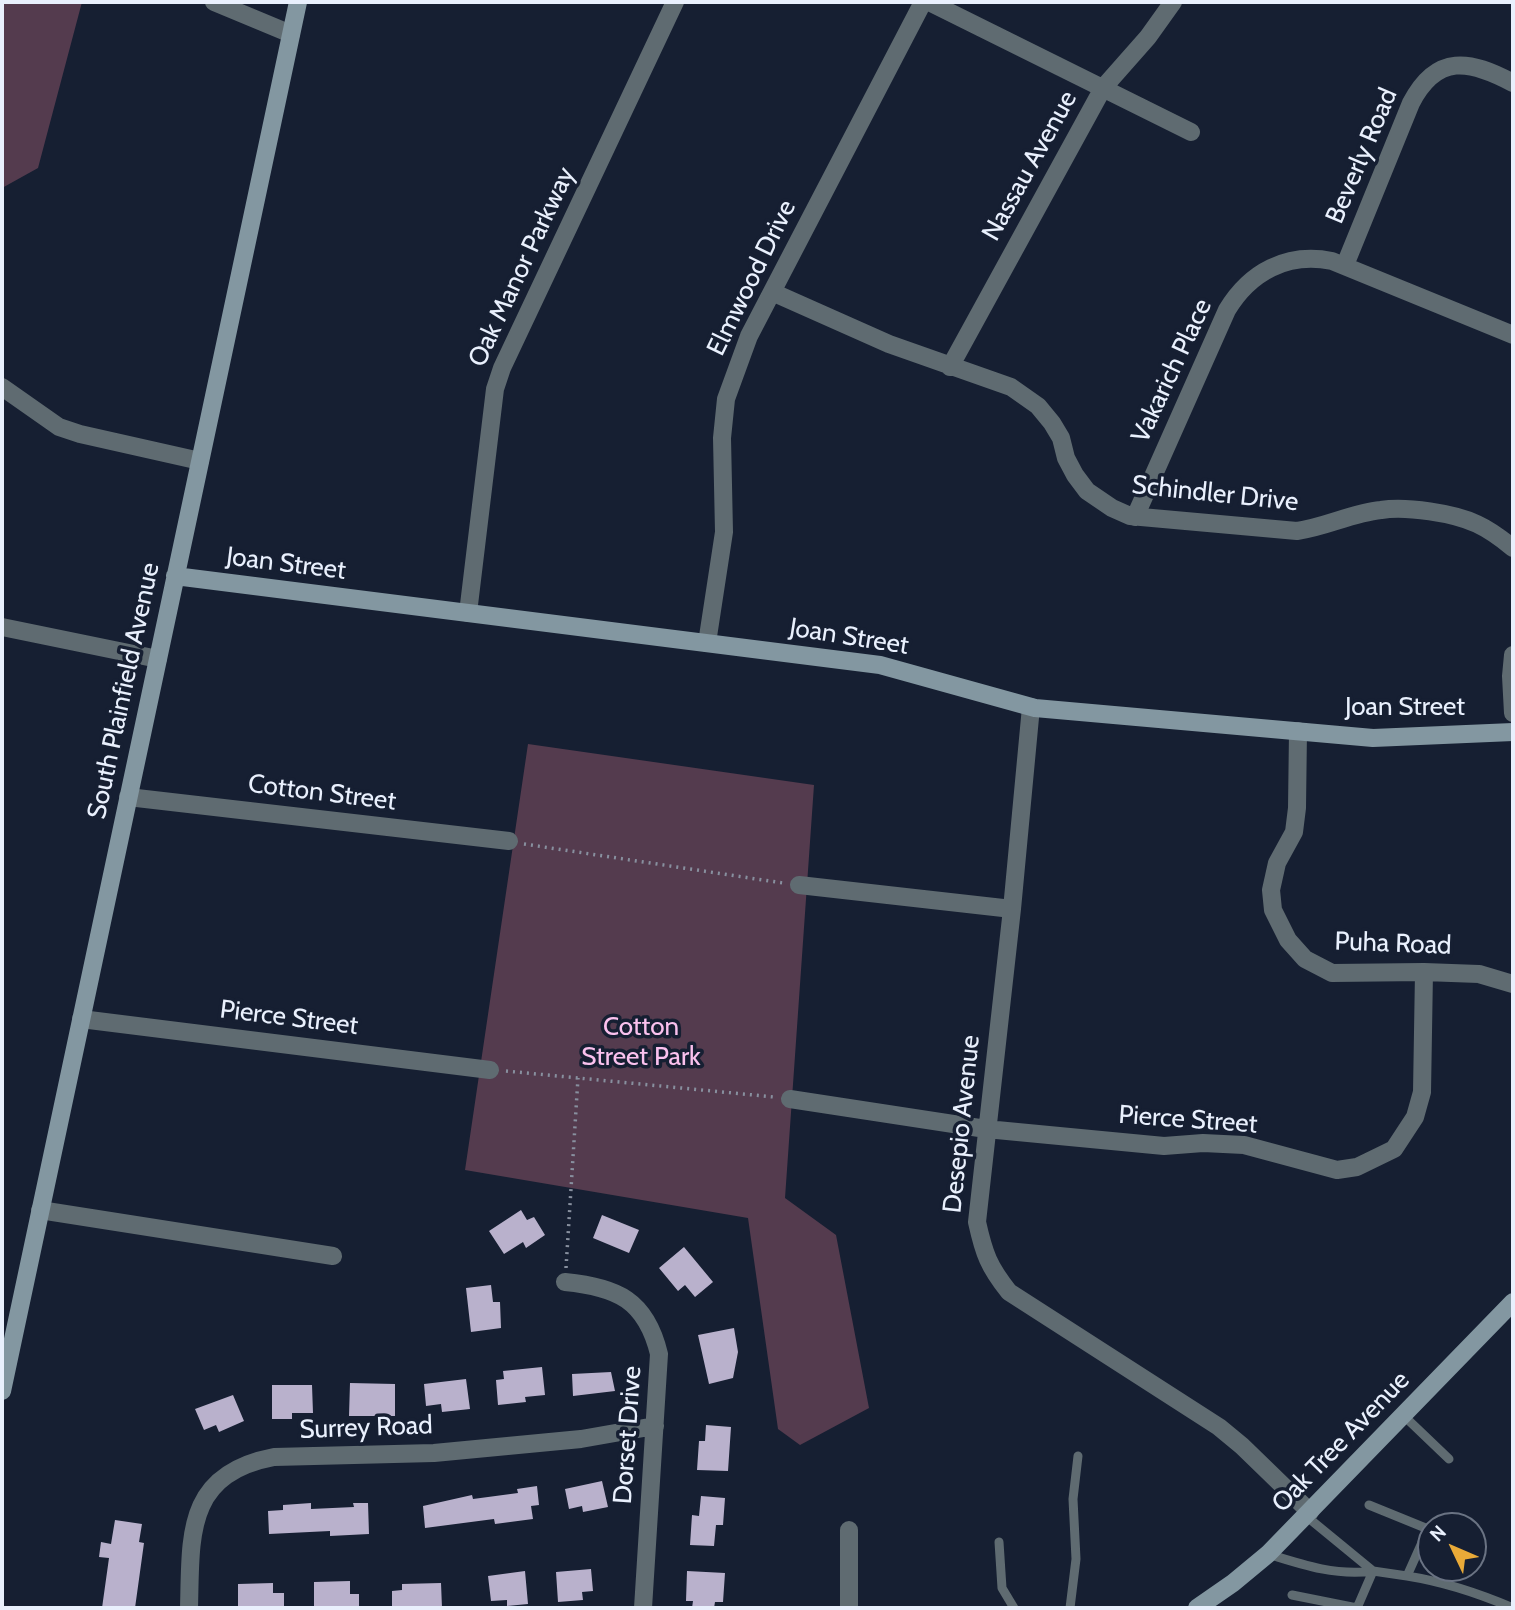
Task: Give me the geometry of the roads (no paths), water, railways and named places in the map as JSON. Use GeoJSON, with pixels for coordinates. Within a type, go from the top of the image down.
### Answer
{"type":"FeatureCollection","features":[{"type":"Feature","properties":{"kind":"street"},"geometry":{"type":"LineString","coordinates":[[214,2],[291,34]]}},
{"type":"Feature","properties":{"kind":"street","name":"South Plainfield Avenue"},"geometry":{"type":"LineString","coordinates":[[2,1391],[298,2]]}},
{"type":"Feature","properties":{"kind":"street","name":"Oak Manor Parkway"},"geometry":{"type":"LineString","coordinates":[[468,613],[495,389],[508,355],[675,2]]}},
{"type":"Feature","properties":{"kind":"street","name":"Elmwood Drive"},"geometry":{"type":"LineString","coordinates":[[707,643],[723,532],[722,438],[726,399],[749,336],[923,2]]}},
{"type":"Feature","properties":{"kind":"street"},"geometry":{"type":"LineString","coordinates":[[929,2],[1191,132]]}},
{"type":"Feature","properties":{"kind":"street","name":"Nassau Avenue"},"geometry":{"type":"LineString","coordinates":[[950,367],[1103,88],[1148,37],[1173,2]]}},
{"type":"Feature","properties":{"kind":"street","name":"Beverly Road"},"geometry":{"type":"LineString","coordinates":[[1345,265],[1411,103],[1426,79],[1452,65],[1469,64],[1487,69],[1513,83]]}},
{"type":"Feature","properties":{"kind":"street","name":"Vakarich Place"},"geometry":{"type":"LineString","coordinates":[[1135,517],[1227,310],[1250,280],[1266,269],[1303,259],[1322,259],[1345,265],[1513,335]]}},
{"type":"Feature","properties":{"kind":"street","name":"Schindler Drive"},"geometry":{"type":"LineString","coordinates":[[772,292],[889,344],[1001,383],[1030,399],[1052,423],[1061,438],[1066,458],[1087,491],[1112,508],[1135,517],[1297,531],[1376,511],[1403,510],[1454,517],[1475,523],[1513,548]]}},
{"type":"Feature","properties":{"kind":"street"},"geometry":{"type":"LineString","coordinates":[[2,387],[59,427],[200,461]]}},
{"type":"Feature","properties":{"kind":"street","name":"Joan Street"},"geometry":{"type":"LineString","coordinates":[[175,576],[880,665],[1031,707],[1373,738],[1513,732]]}},
{"type":"Feature","properties":{"kind":"street"},"geometry":{"type":"LineString","coordinates":[[2,627],[158,659]]}},
{"type":"Feature","properties":{"kind":"street"},"geometry":{"type":"LineString","coordinates":[[1513,655],[1513,713]]}},
{"type":"Feature","properties":{"kind":"street","name":"Desepio Avenue"},"geometry":{"type":"LineString","coordinates":[[1031,707],[1012,909],[976,1222],[982,1248],[991,1269],[1009,1292],[1219,1427],[1242,1446],[1308,1514]]}},
{"type":"Feature","properties":{"kind":"street","name":"Puha Road"},"geometry":{"type":"LineString","coordinates":[[1298,731],[1294,832],[1277,863],[1271,890],[1273,910],[1287,940],[1305,959],[1332,973],[1479,974],[1513,984]]}},
{"type":"Feature","properties":{"kind":"street","name":"Cotton Street"},"geometry":{"type":"LineString","coordinates":[[128,797],[509,841]]}},
{"type":"Feature","properties":{"kind":"street"},"geometry":{"type":"LineString","coordinates":[[799,885],[1012,909]]}},
{"type":"Feature","properties":{"kind":"street","name":"Pierce Street"},"geometry":{"type":"LineString","coordinates":[[790,1099],[986,1129],[1164,1146],[1203,1143],[1244,1145],[1337,1170],[1357,1167],[1394,1149],[1415,1117],[1422,1092],[1424,972]]}},
{"type":"Feature","properties":{"kind":"street","name":"Pierce Street"},"geometry":{"type":"LineString","coordinates":[[81,1019],[490,1070]]}},
{"type":"Feature","properties":{"kind":"street"},"geometry":{"type":"LineString","coordinates":[[40,1210],[332,1256]]}},
{"type":"Feature","properties":{"kind":"street","name":"Dorset Drive"},"geometry":{"type":"LineString","coordinates":[[565,1282],[607,1288],[636,1306],[655,1336],[659,1354],[643,1608]]}},
{"type":"Feature","properties":{"kind":"street","name":"Oak Tree Avenue"},"geometry":{"type":"LineString","coordinates":[[1197,1608],[1268,1554],[1513,1301]]}},
{"type":"Feature","properties":{"kind":"street","name":"Surrey Road"},"geometry":{"type":"LineString","coordinates":[[189,1608],[191,1545],[199,1509],[208,1493],[236,1468],[274,1457],[434,1453],[581,1439],[655,1426]]}},
{"type":"Feature","properties":{"kind":"street"},"geometry":{"type":"LineString","coordinates":[[849,1530],[849,1608]]}},
{"type":"Feature","properties":{"kind":"lane"},"geometry":{"type":"LineString","coordinates":[[1403,1415],[1449,1459]]}},
{"type":"Feature","properties":{"kind":"lane"},"geometry":{"type":"LineString","coordinates":[[1070,1608],[1076,1559],[1073,1499],[1078,1456]]}},
{"type":"Feature","properties":{"kind":"lane"},"geometry":{"type":"LineString","coordinates":[[1368,1505],[1417,1524]]}},
{"type":"Feature","properties":{"kind":"lane"},"geometry":{"type":"LineString","coordinates":[[1308,1514],[1373,1571]]}},
{"type":"Feature","properties":{"kind":"lane"},"geometry":{"type":"LineString","coordinates":[[999,1542],[1002,1588],[1014,1608]]}},
{"type":"Feature","properties":{"kind":"lane"},"geometry":{"type":"LineString","coordinates":[[1268,1554],[1315,1569],[1351,1574],[1373,1571],[1442,1582],[1469,1589],[1513,1608]]}},
{"type":"Feature","properties":{"kind":"lane"},"geometry":{"type":"LineString","coordinates":[[1407,1576],[1417,1555]]}},
{"type":"Feature","properties":{"kind":"lane"},"geometry":{"type":"LineString","coordinates":[[1292,1595],[1357,1608],[1373,1571]]}},
{"type":"Feature","properties":{"kind":"park label","name":"Cotton Street Park"},"geometry":{"type":"Point","coordinates":[641,1042]}}]}
